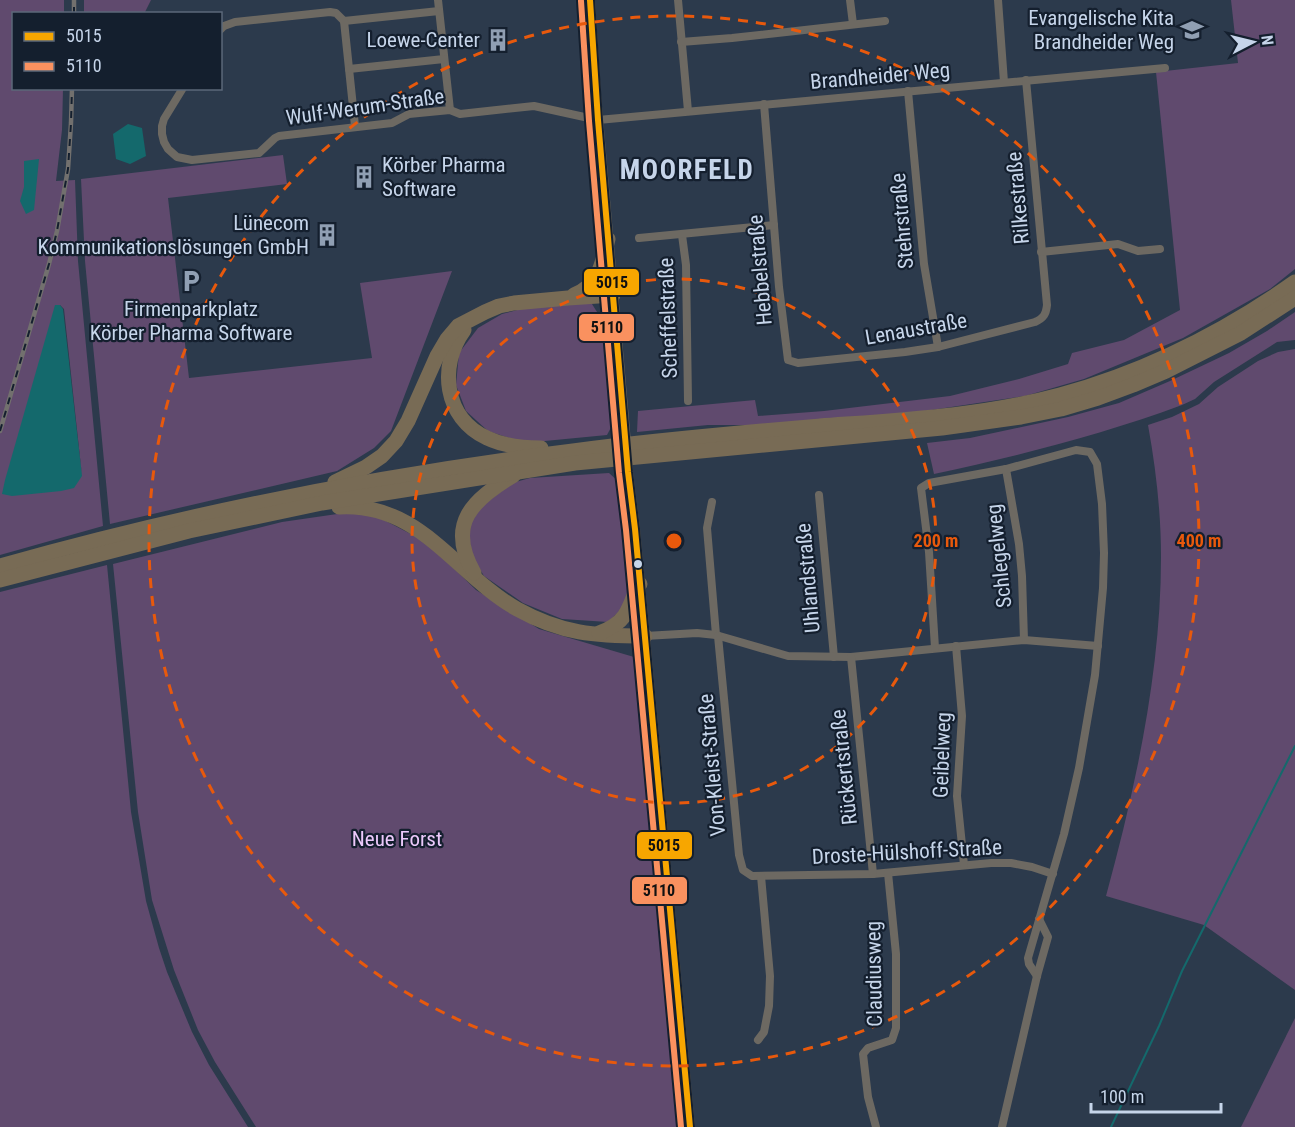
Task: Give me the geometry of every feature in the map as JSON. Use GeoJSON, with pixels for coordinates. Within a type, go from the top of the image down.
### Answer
{"type":"FeatureCollection","features":[{"type":"Feature","properties":{"kind":"highway"},"geometry":{"type":"LineString","coordinates":[[568,298],[583,291],[595,280],[608,239]]}},
{"type":"Feature","properties":{"kind":"highway"},"geometry":{"type":"LineString","coordinates":[[0,566],[131,538],[186,518],[320,490],[456,467],[573,451],[746,432],[921,418],[1019,404],[1058,395],[1128,373],[1160,359],[1235,321],[1295,282]]}},
{"type":"Feature","properties":{"kind":"highway"},"geometry":{"type":"LineString","coordinates":[[320,490],[366,467],[382,456],[396,441],[408,421],[437,356],[458,326],[499,306],[532,301],[613,295]]}},
{"type":"Feature","properties":{"kind":"highway"},"geometry":{"type":"LineString","coordinates":[[131,538],[189,531],[322,503],[520,471],[942,428],[1021,417],[1061,408],[1124,389],[1166,371],[1241,333],[1295,298]]}},
{"type":"Feature","properties":{"kind":"highway"},"geometry":{"type":"LineString","coordinates":[[472,319],[461,335],[448,366],[448,385],[452,401],[460,416],[471,428],[501,443],[522,448],[572,448],[573,451]]}},
{"type":"Feature","properties":{"kind":"highway"},"geometry":{"type":"LineString","coordinates":[[480,583],[466,558],[462,539],[465,520],[474,504],[485,494],[520,471]]}},
{"type":"Feature","properties":{"kind":"highway"},"geometry":{"type":"LineString","coordinates":[[280,512],[343,507],[382,512],[417,528],[480,583],[534,618],[552,626],[593,635],[645,636]]}},
{"type":"Feature","properties":{"kind":"highway"},"geometry":{"type":"LineString","coordinates":[[0,580],[99,546]]}},
{"type":"Feature","properties":{"kind":"highway"},"geometry":{"type":"LineString","coordinates":[[593,635],[609,629],[624,618],[638,584],[640,584]]}},
{"type":"Feature","properties":{"kind":"street"},"geometry":{"type":"LineString","coordinates":[[438,0],[450,110]]}},
{"type":"Feature","properties":{"kind":"street"},"geometry":{"type":"LineString","coordinates":[[590,0],[628,472],[690,1127]]}},
{"type":"Feature","properties":{"kind":"street"},"geometry":{"type":"LineString","coordinates":[[678,0],[688,111]]}},
{"type":"Feature","properties":{"kind":"street"},"geometry":{"type":"LineString","coordinates":[[850,0],[853,24]]}},
{"type":"Feature","properties":{"kind":"street"},"geometry":{"type":"LineString","coordinates":[[998,0],[1004,82]]}},
{"type":"Feature","properties":{"kind":"street"},"geometry":{"type":"LineString","coordinates":[[344,21],[439,11]]}},
{"type":"Feature","properties":{"kind":"street"},"geometry":{"type":"LineString","coordinates":[[222,28],[235,22],[336,13],[344,21],[355,126]]}},
{"type":"Feature","properties":{"kind":"street"},"geometry":{"type":"LineString","coordinates":[[681,42],[885,21]]}},
{"type":"Feature","properties":{"kind":"street"},"geometry":{"type":"LineString","coordinates":[[349,69],[444,59]]}},
{"type":"Feature","properties":{"kind":"street","name":"Brandheider Weg"},"geometry":{"type":"LineString","coordinates":[[598,120],[1165,68]]}},
{"type":"Feature","properties":{"kind":"street","name":"Rilkestraße"},"geometry":{"type":"LineString","coordinates":[[1026,80],[1046,313]]}},
{"type":"Feature","properties":{"kind":"street","name":"Wulf-Werum-Straße"},"geometry":{"type":"LineString","coordinates":[[182,90],[164,119],[162,134],[168,149],[177,157],[192,160],[259,153],[279,136],[392,123],[409,114],[450,110],[460,114],[540,107],[598,120]]}},
{"type":"Feature","properties":{"kind":"street","name":"Stehrstraße"},"geometry":{"type":"LineString","coordinates":[[908,91],[924,264],[938,347]]}},
{"type":"Feature","properties":{"kind":"street","name":"Hebbelstraße"},"geometry":{"type":"LineString","coordinates":[[764,104],[782,316],[788,360]]}},
{"type":"Feature","properties":{"kind":"street","name":"Scheffelstraße"},"geometry":{"type":"LineString","coordinates":[[639,238],[774,225]]}},
{"type":"Feature","properties":{"kind":"street","name":"Scheffelstraße"},"geometry":{"type":"LineString","coordinates":[[682,235],[686,265],[688,401]]}},
{"type":"Feature","properties":{"kind":"street"},"geometry":{"type":"LineString","coordinates":[[1041,252],[1118,244],[1138,251],[1160,249]]}},
{"type":"Feature","properties":{"kind":"street","name":"Lenaustraße"},"geometry":{"type":"LineString","coordinates":[[788,360],[798,363],[838,360],[938,347],[1035,322],[1046,313]]}},
{"type":"Feature","properties":{"kind":"street"},"geometry":{"type":"LineString","coordinates":[[935,648],[929,552],[921,488],[928,483],[1006,469],[1076,450],[1090,452],[1097,464],[1102,504],[1104,553],[1098,646],[1079,768],[1053,874],[1028,957],[1029,964],[1037,976]]}},
{"type":"Feature","properties":{"kind":"street","name":"Schlegelweg"},"geometry":{"type":"LineString","coordinates":[[1006,469],[1019,544],[1024,640]]}},
{"type":"Feature","properties":{"kind":"street","name":"Uhlandstraße"},"geometry":{"type":"LineString","coordinates":[[819,495],[834,657]]}},
{"type":"Feature","properties":{"kind":"street"},"geometry":{"type":"LineString","coordinates":[[712,502],[707,528],[717,636]]}},
{"type":"Feature","properties":{"kind":"street"},"geometry":{"type":"LineString","coordinates":[[645,636],[697,633],[717,636],[788,656],[851,657],[1024,640],[1098,646]]}},
{"type":"Feature","properties":{"kind":"street","name":"Von-Kleist-Straße"},"geometry":{"type":"LineString","coordinates":[[717,636],[739,855],[743,870],[752,876],[761,876]]}},
{"type":"Feature","properties":{"kind":"street","name":"Geibelweg"},"geometry":{"type":"LineString","coordinates":[[956,646],[962,716],[957,796],[964,865]]}},
{"type":"Feature","properties":{"kind":"street","name":"Rückertstraße"},"geometry":{"type":"LineString","coordinates":[[851,657],[873,874]]}},
{"type":"Feature","properties":{"kind":"street","name":"Droste-Hülshoff-Straße"},"geometry":{"type":"LineString","coordinates":[[761,876],[873,874],[1011,863],[1053,874]]}},
{"type":"Feature","properties":{"kind":"street","name":"Claudiusweg"},"geometry":{"type":"LineString","coordinates":[[876,1127],[868,1097],[863,1054],[868,1048],[892,1040],[896,1029],[896,954],[888,873]]}},
{"type":"Feature","properties":{"kind":"street"},"geometry":{"type":"LineString","coordinates":[[758,1040],[764,1032],[769,1006],[770,976],[761,876]]}},
{"type":"Feature","properties":{"kind":"street"},"geometry":{"type":"LineString","coordinates":[[1002,1127],[1048,937],[1039,920]]}},
{"type":"Feature","properties":{"kind":"green space"},"geometry":{"type":"Polygon","coordinates":[[[0,0],[64,0],[64,12],[12,12],[12,90],[63,90],[62,130],[56,181],[75,180],[78,261],[103,526],[0,555],[0,0]],[[60,305],[82,476],[64,309],[60,305]]]}},
{"type":"Feature","properties":{"kind":"green space"},"geometry":{"type":"Polygon","coordinates":[[[84,0],[151,0],[145,12],[84,12],[84,0]]]}},
{"type":"Feature","properties":{"kind":"green space"},"geometry":{"type":"Polygon","coordinates":[[[1231,0],[1295,0],[1295,269],[1270,289],[1183,338],[1084,379],[1025,396],[898,415],[762,425],[708,425],[637,432],[638,411],[755,400],[758,416],[824,411],[950,396],[1068,364],[1072,353],[1124,340],[1180,310],[1156,72],[1238,63],[1231,0]]]}},
{"type":"Feature","properties":{"kind":"green space"},"geometry":{"type":"Polygon","coordinates":[[[283,155],[287,184],[168,198],[189,378],[372,358],[360,283],[452,271],[391,431],[374,448],[337,471],[110,524],[85,261],[81,179],[283,155]]]}},
{"type":"Feature","properties":{"kind":"green space"},"geometry":{"type":"Polygon","coordinates":[[[540,304],[592,304],[609,331],[616,418],[607,435],[524,443],[488,431],[466,411],[456,385],[459,353],[478,328],[502,314],[540,304]]]}},
{"type":"Feature","properties":{"kind":"green space"},"geometry":{"type":"Polygon","coordinates":[[[1295,312],[1295,340],[1277,342],[1214,382],[1195,399],[1182,405],[1059,444],[934,474],[927,443],[970,438],[1068,417],[1119,403],[1229,353],[1295,312]]]}},
{"type":"Feature","properties":{"kind":"green space"},"geometry":{"type":"Polygon","coordinates":[[[1295,349],[1295,990],[1204,925],[1106,896],[1137,770],[1157,643],[1161,540],[1158,491],[1148,425],[1199,404],[1218,387],[1258,361],[1278,352],[1295,349]]]}},
{"type":"Feature","properties":{"kind":"green space"},"geometry":{"type":"Polygon","coordinates":[[[609,473],[620,483],[629,602],[608,622],[562,619],[523,603],[484,576],[473,558],[469,539],[471,522],[481,507],[512,483],[530,478],[609,473]]]}},
{"type":"Feature","properties":{"kind":"green space","name":"Neue Forst"},"geometry":{"type":"Polygon","coordinates":[[[344,513],[380,518],[428,543],[476,590],[539,629],[634,657],[678,1127],[256,1127],[215,1062],[198,1030],[174,970],[152,900],[138,812],[113,564],[282,522],[344,513]]]}},
{"type":"Feature","properties":{"kind":"green space"},"geometry":{"type":"Polygon","coordinates":[[[107,565],[131,812],[146,901],[167,972],[192,1032],[209,1065],[248,1127],[0,1127],[0,592],[107,565]]]}},
{"type":"Feature","properties":{"kind":"green space"},"geometry":{"type":"Polygon","coordinates":[[[1295,1018],[1295,1127],[1241,1127],[1295,1018]]]}},
{"type":"Feature","properties":{"kind":"shaded area"},"geometry":{"type":"Polygon","coordinates":[[[128,124],[142,128],[146,156],[130,164],[116,159],[113,134],[128,124]]]}},
{"type":"Feature","properties":{"kind":"shaded area"},"geometry":{"type":"Polygon","coordinates":[[[39,159],[34,210],[26,214],[20,201],[24,187],[24,161],[39,159]]]}},
{"type":"Feature","properties":{"kind":"shaded area"},"geometry":{"type":"Polygon","coordinates":[[[55,305],[60,305],[63,309],[82,476],[74,488],[61,491],[12,496],[2,494],[5,480],[55,305]]]}},
{"type":"Feature","properties":{"kind":"waterway"},"geometry":{"type":"LineString","coordinates":[[1111,1127],[1159,1026],[1182,971],[1295,746]]}},
{"type":"Feature","properties":{"kind":"railway"},"geometry":{"type":"LineString","coordinates":[[74,0],[74,12]]}},
{"type":"Feature","properties":{"kind":"railway"},"geometry":{"type":"LineString","coordinates":[[0,431],[57,231],[68,169],[72,90]]}},
{"type":"Feature","properties":{"kind":"transit line","name":"5015"},"geometry":{"type":"LineString","coordinates":[[590,0],[628,472],[690,1127]]}},
{"type":"Feature","properties":{"kind":"transit line","name":"5110"},"geometry":{"type":"LineString","coordinates":[[581,1],[619,473],[681,1127]]}},
{"type":"Feature","properties":{"kind":"place","name":"Evangelische Kita Brandheider Weg"},"geometry":{"type":"Point","coordinates":[1192,30]}},
{"type":"Feature","properties":{"kind":"place","name":"Loewe-Center"},"geometry":{"type":"Point","coordinates":[498,40]}},
{"type":"Feature","properties":{"kind":"place","name":"Körber Pharma Software"},"geometry":{"type":"Point","coordinates":[364,177]}},
{"type":"Feature","properties":{"kind":"place","name":"Lünecom Kommunikationslösungen GmbH"},"geometry":{"type":"Point","coordinates":[327,235]}},
{"type":"Feature","properties":{"kind":"place","name":"Firmenparkplatz Körber Pharma Software"},"geometry":{"type":"Point","coordinates":[191,281]}},
{"type":"Feature","properties":{"kind":"district","name":"MOORFELD"},"geometry":{"type":"Point","coordinates":[687,170]}}]}
